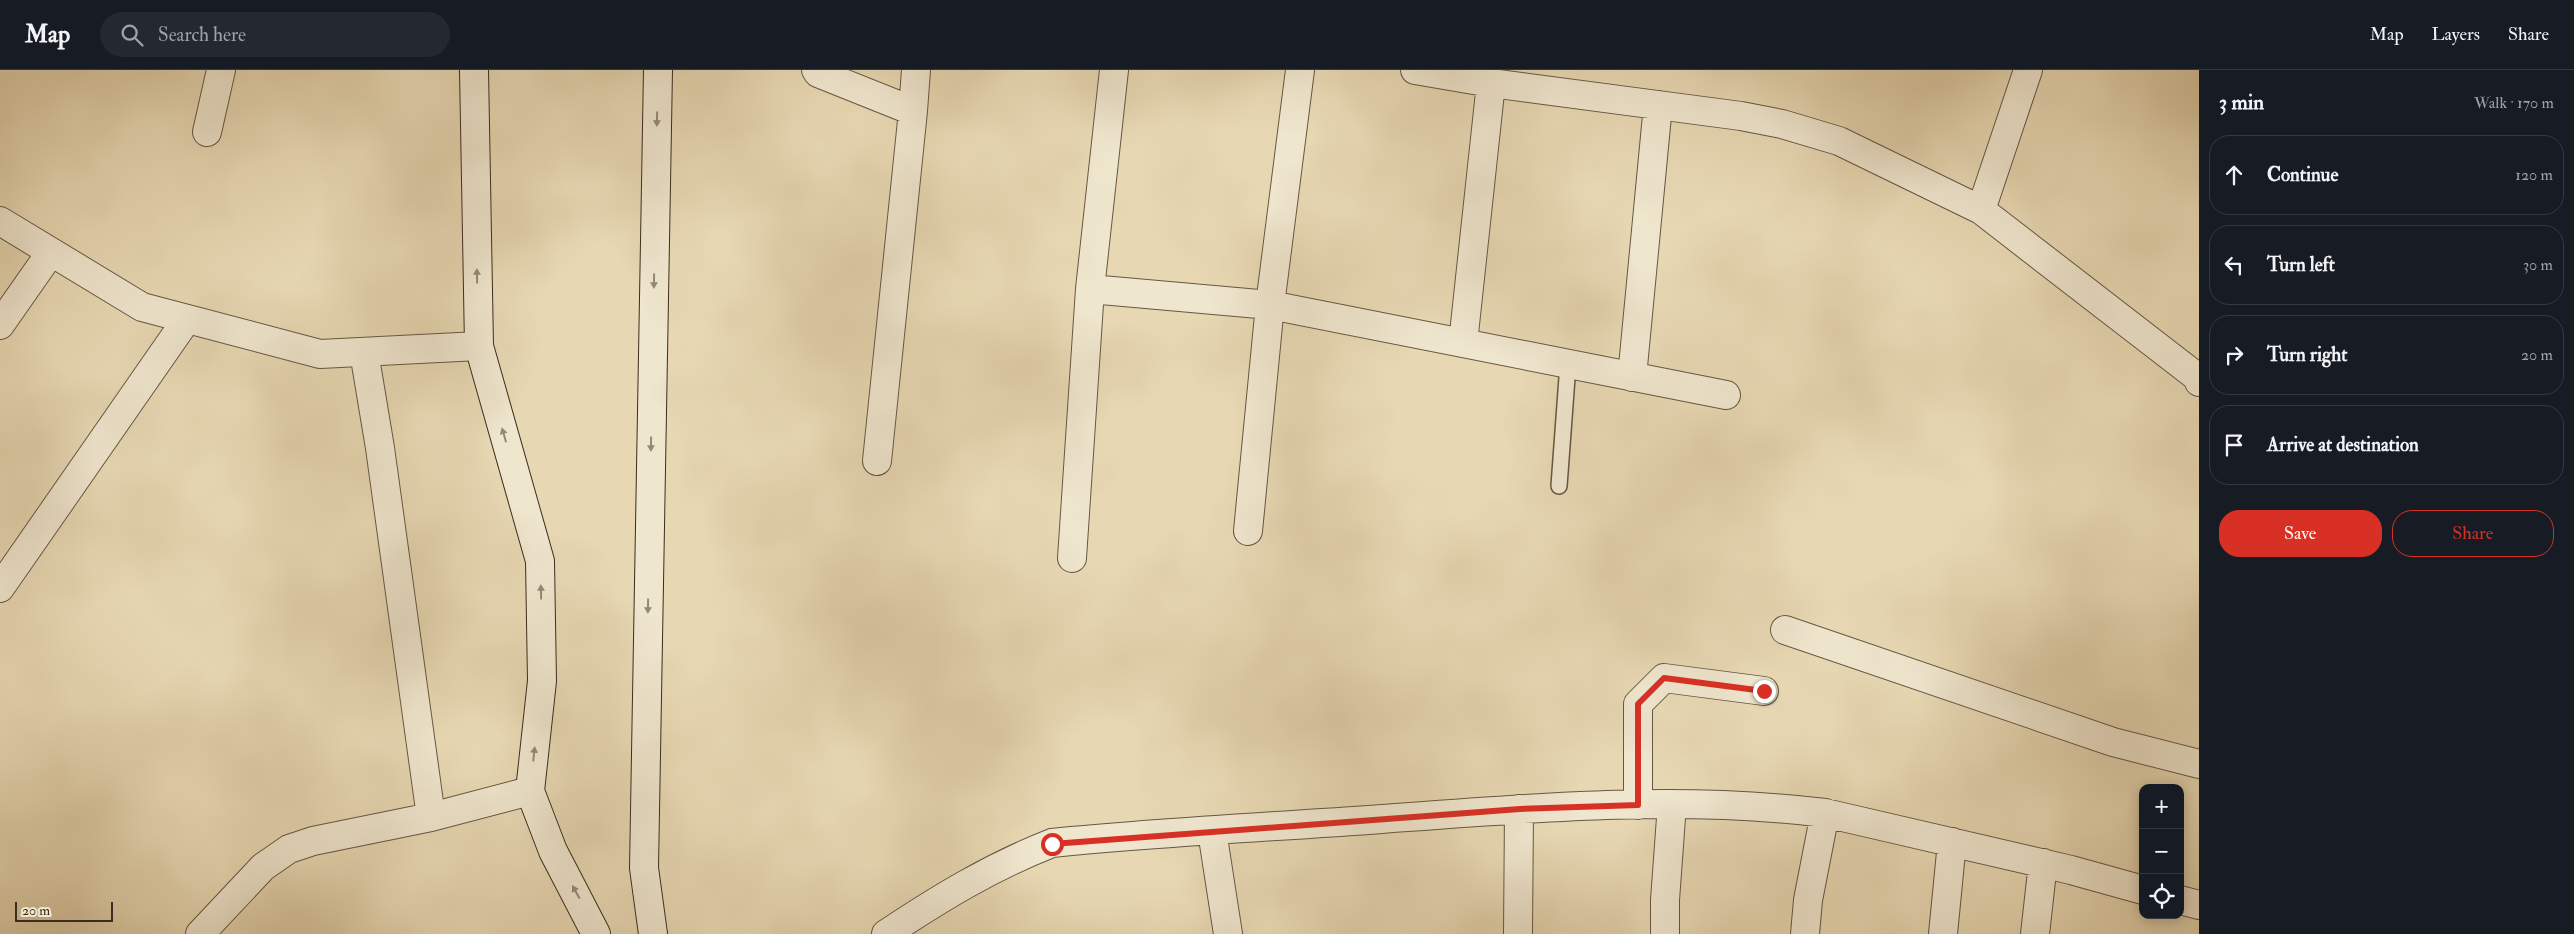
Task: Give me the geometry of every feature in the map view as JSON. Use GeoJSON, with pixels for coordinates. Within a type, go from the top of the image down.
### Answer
{"type":"FeatureCollection","features":[{"type":"Feature","properties":{"kind":"street"},"geometry":{"type":"LineString","coordinates":[[206,132],[221,70]]}},
{"type":"Feature","properties":{"kind":"street"},"geometry":{"type":"LineString","coordinates":[[474,70],[479,346],[540,562],[542,681],[530,791],[553,851],[596,934]]}},
{"type":"Feature","properties":{"kind":"street"},"geometry":{"type":"LineString","coordinates":[[653,934],[644,868],[658,70]]}},
{"type":"Feature","properties":{"kind":"street"},"geometry":{"type":"LineString","coordinates":[[816,70],[818,73],[913,111]]}},
{"type":"Feature","properties":{"kind":"street"},"geometry":{"type":"LineString","coordinates":[[878,461],[916,70]]}},
{"type":"Feature","properties":{"kind":"street"},"geometry":{"type":"LineString","coordinates":[[1072,558],[1090,289],[1114,70]]}},
{"type":"Feature","properties":{"kind":"street"},"geometry":{"type":"LineString","coordinates":[[1248,531],[1270,306],[1300,70]]}},
{"type":"Feature","properties":{"kind":"street"},"geometry":{"type":"LineString","coordinates":[[1415,70],[1475,77],[1782,124],[1839,141],[1982,210],[2197,377],[2199,382]]}},
{"type":"Feature","properties":{"kind":"street"},"geometry":{"type":"LineString","coordinates":[[1982,210],[2028,70]]}},
{"type":"Feature","properties":{"kind":"street"},"geometry":{"type":"LineString","coordinates":[[1463,344],[1475,77]]}},
{"type":"Feature","properties":{"kind":"street"},"geometry":{"type":"LineString","coordinates":[[1632,376],[1658,105]]}},
{"type":"Feature","properties":{"kind":"street"},"geometry":{"type":"LineString","coordinates":[[0,221],[142,307],[320,354],[479,346]]}},
{"type":"Feature","properties":{"kind":"street"},"geometry":{"type":"LineString","coordinates":[[0,325],[51,252]]}},
{"type":"Feature","properties":{"kind":"street"},"geometry":{"type":"LineString","coordinates":[[1090,289],[1270,306],[1726,395]]}},
{"type":"Feature","properties":{"kind":"street"},"geometry":{"type":"LineString","coordinates":[[0,588],[188,318]]}},
{"type":"Feature","properties":{"kind":"street"},"geometry":{"type":"LineString","coordinates":[[364,352],[380,448],[431,817]]}},
{"type":"Feature","properties":{"kind":"street"},"geometry":{"type":"LineString","coordinates":[[1785,630],[2113,742],[2199,764]]}},
{"type":"Feature","properties":{"kind":"street"},"geometry":{"type":"LineString","coordinates":[[1638,805],[1638,704],[1664,678],[1764,691]]}},
{"type":"Feature","properties":{"kind":"street"},"geometry":{"type":"LineString","coordinates":[[200,934],[263,867],[289,850],[313,841],[431,817],[530,791]]}},
{"type":"Feature","properties":{"kind":"street"},"geometry":{"type":"LineString","coordinates":[[1665,934],[1665,900],[1672,804]]}},
{"type":"Feature","properties":{"kind":"street"},"geometry":{"type":"LineString","coordinates":[[886,934],[938,899],[1008,860],[1052,844],[1520,809],[1672,804],[1784,808],[1825,813],[2043,863],[2139,889]]}},
{"type":"Feature","properties":{"kind":"street"},"geometry":{"type":"LineString","coordinates":[[1518,934],[1520,809]]}},
{"type":"Feature","properties":{"kind":"street"},"geometry":{"type":"LineString","coordinates":[[1805,934],[1808,900],[1825,813]]}},
{"type":"Feature","properties":{"kind":"street"},"geometry":{"type":"LineString","coordinates":[[1212,831],[1228,934]]}},
{"type":"Feature","properties":{"kind":"street"},"geometry":{"type":"LineString","coordinates":[[1943,934],[1952,842]]}},
{"type":"Feature","properties":{"kind":"street"},"geometry":{"type":"LineString","coordinates":[[2034,934],[2043,863]]}},
{"type":"Feature","properties":{"kind":"street"},"geometry":{"type":"LineString","coordinates":[[2184,901],[2199,905]]}},
{"type":"Feature","properties":{"kind":"lane"},"geometry":{"type":"LineString","coordinates":[[1559,486],[1568,364]]}},
{"type":"Feature","properties":{"kind":"route"},"geometry":{"type":"LineString","coordinates":[[1052,844],[1093,839],[1520,809],[1638,805],[1638,704],[1664,678],[1764,691]]}}]}
